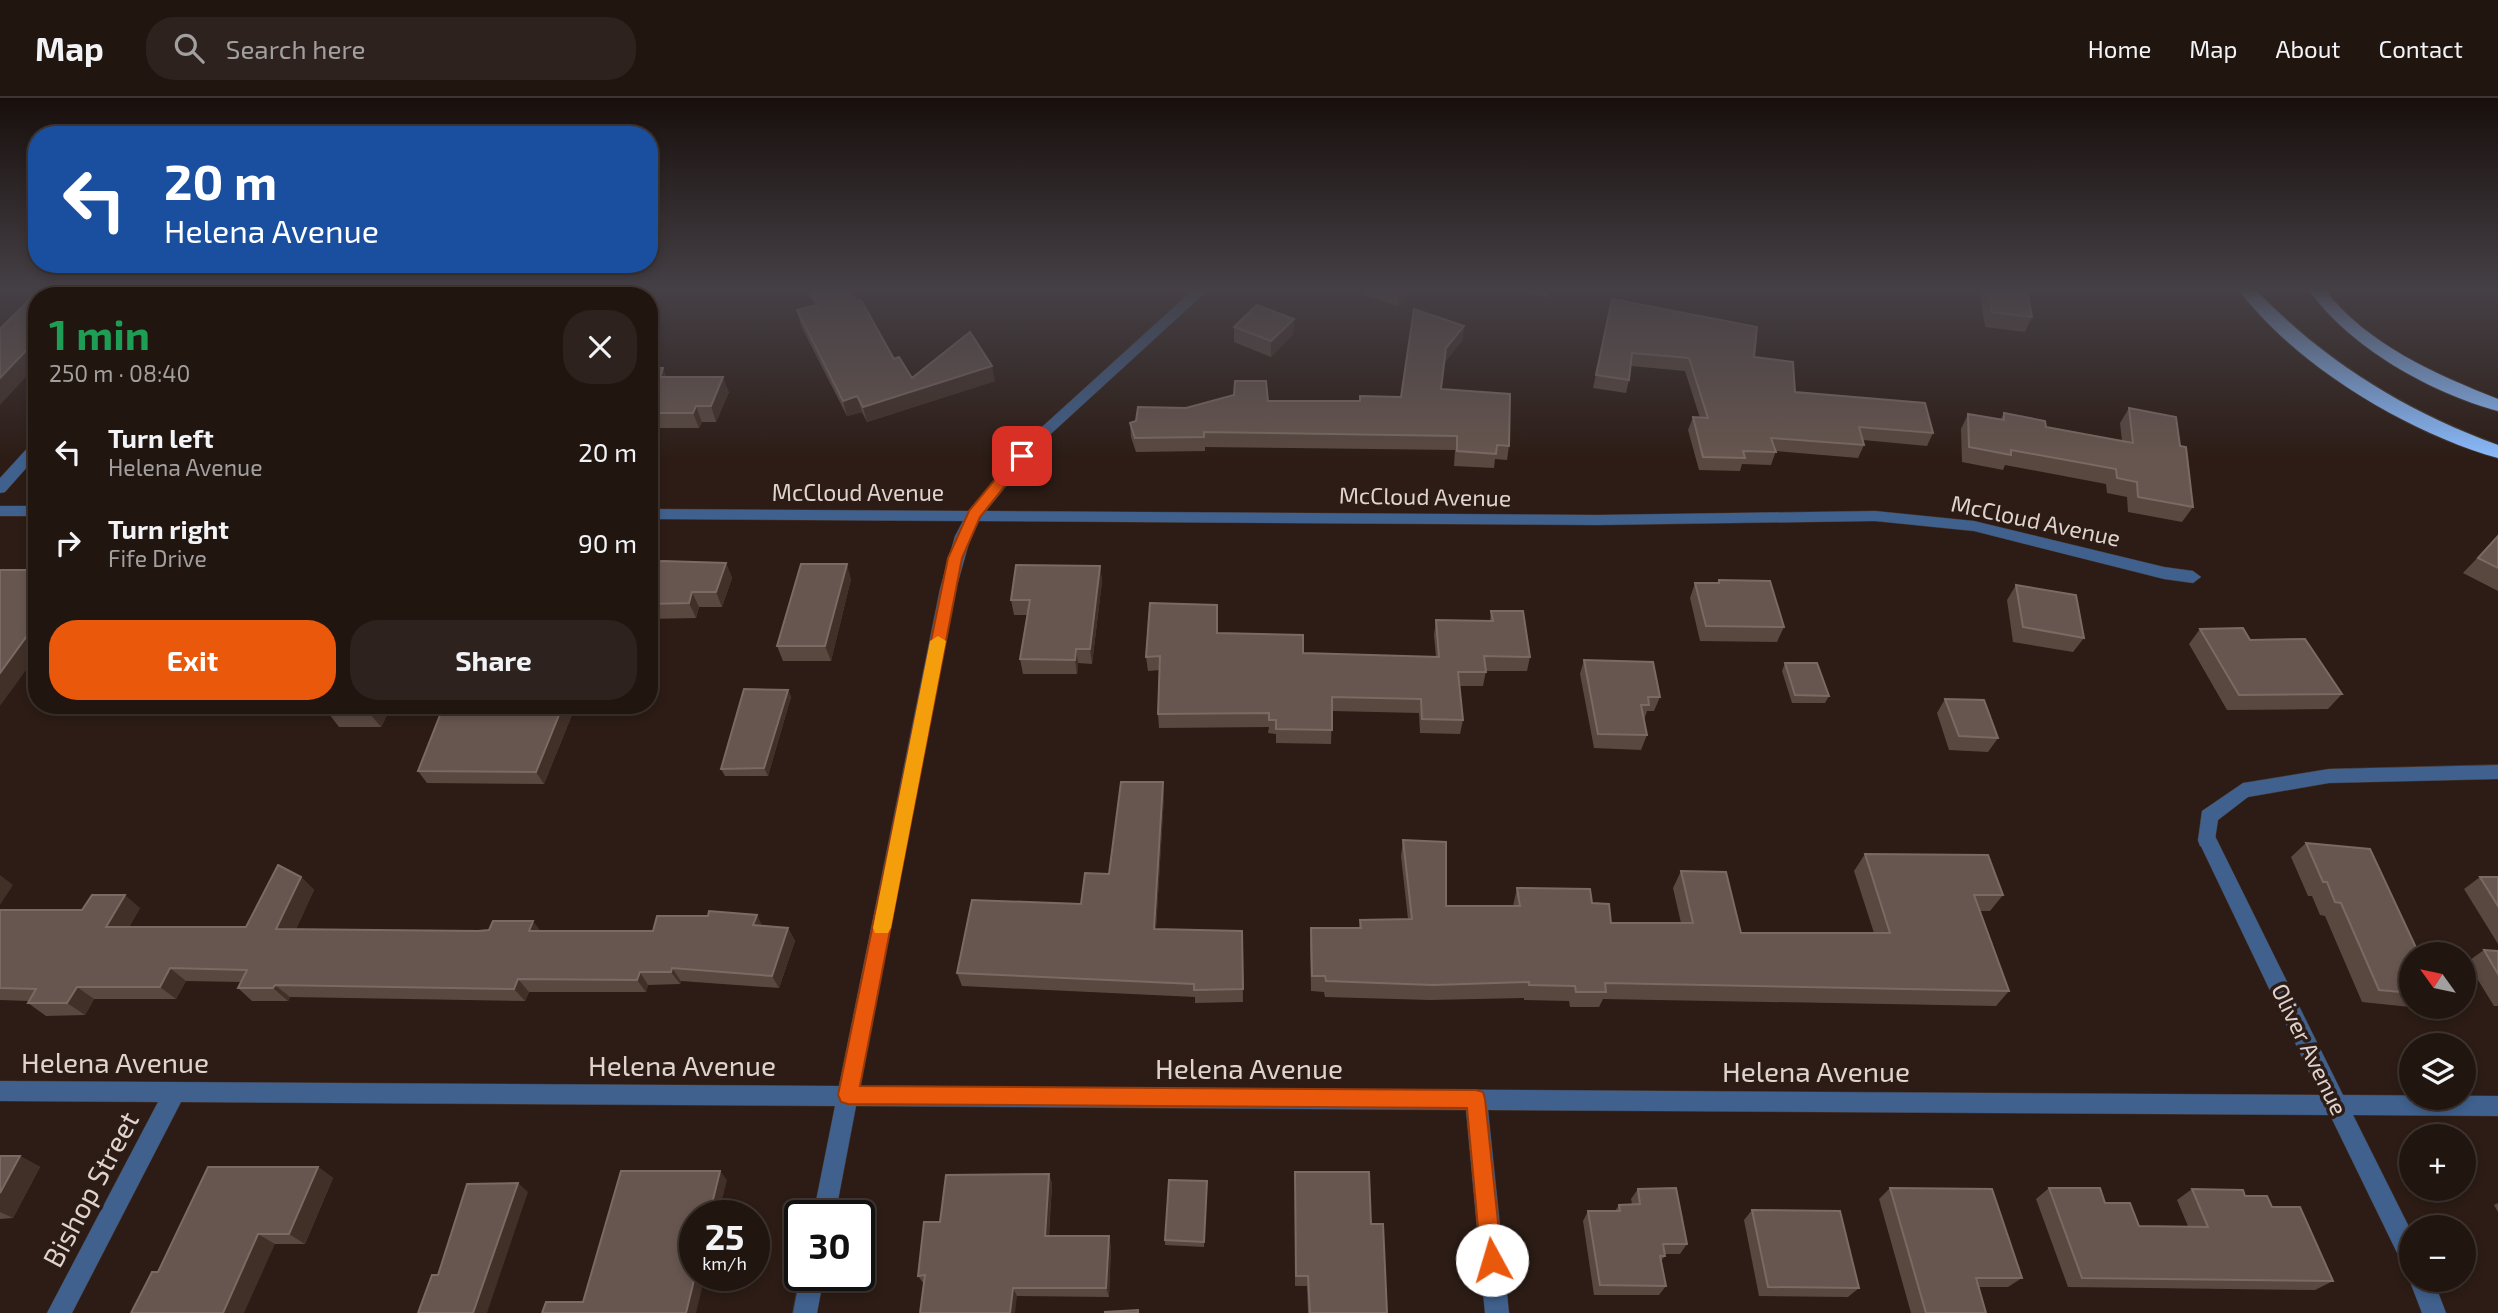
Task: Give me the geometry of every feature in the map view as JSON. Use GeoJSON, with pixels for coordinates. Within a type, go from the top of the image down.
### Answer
{"type":"FeatureCollection","features":[{"type":"Feature","properties":{"kind":"highway"},"geometry":{"type":"LineString","coordinates":[[2303,347],[2351,383],[2443,432],[2498,452]]}},
{"type":"Feature","properties":{"kind":"highway"},"geometry":{"type":"LineString","coordinates":[[2382,347],[2404,363],[2498,405]]}},
{"type":"Feature","properties":{"kind":"street"},"geometry":{"type":"LineString","coordinates":[[827,1200],[948,589],[959,547],[974,515],[1062,413],[1137,347]]}},
{"type":"Feature","properties":{"kind":"street"},"geometry":{"type":"LineString","coordinates":[[0,488],[28,456]]}},
{"type":"Feature","properties":{"kind":"street"},"geometry":{"type":"LineString","coordinates":[[0,512],[28,512]]}},
{"type":"Feature","properties":{"kind":"street","name":"McCloud Avenue"},"geometry":{"type":"LineString","coordinates":[[658,514],[1598,520],[1875,516],[1973,526],[2164,573],[2193,577]]}},
{"type":"Feature","properties":{"kind":"street","name":"Oliver Avenue"},"geometry":{"type":"LineString","coordinates":[[2399,1232],[2207,840],[2209,816],[2243,790],[2329,776],[2498,772]]}},
{"type":"Feature","properties":{"kind":"street","name":"Helena Avenue"},"geometry":{"type":"LineString","coordinates":[[0,1091],[2498,1106]]}},
{"type":"Feature","properties":{"kind":"street","name":"Bishop Street"},"geometry":{"type":"LineString","coordinates":[[59,1313],[175,1092]]}},
{"type":"Feature","properties":{"kind":"street"},"geometry":{"type":"LineString","coordinates":[[1476,1099],[1497,1313]]}},
{"type":"Feature","properties":{"kind":"street"},"geometry":{"type":"LineString","coordinates":[[805,1313],[809,1291]]}},
{"type":"Feature","properties":{"kind":"street"},"geometry":{"type":"LineString","coordinates":[[2426,1292],[2434,1313]]}},
{"type":"Feature","properties":{"kind":"building"},"geometry":{"type":"Polygon","coordinates":[[[0,347],[28,347],[28,348],[0,378],[0,347]]]}},
{"type":"Feature","properties":{"kind":"building"},"geometry":{"type":"Polygon","coordinates":[[[816,347],[887,347],[894,359],[899,357],[912,378],[951,347],[980,347],[992,366],[863,407],[857,396],[843,401],[816,347]]]}},
{"type":"Feature","properties":{"kind":"building"},"geometry":{"type":"Polygon","coordinates":[[[1408,347],[1447,347],[1441,389],[1510,394],[1509,446],[1497,445],[1496,454],[1457,451],[1457,436],[1204,432],[1204,437],[1135,438],[1130,423],[1136,421],[1138,407],[1186,408],[1234,395],[1235,381],[1266,381],[1268,401],[1360,401],[1360,396],[1401,397],[1408,347]]]}},
{"type":"Feature","properties":{"kind":"building"},"geometry":{"type":"Polygon","coordinates":[[[1602,347],[1755,347],[1754,357],[1793,362],[1795,392],[1925,403],[1933,433],[1859,427],[1864,445],[1771,438],[1776,452],[1743,451],[1745,458],[1703,457],[1693,417],[1708,418],[1689,358],[1632,353],[1629,380],[1596,375],[1602,347]]]}},
{"type":"Feature","properties":{"kind":"building"},"geometry":{"type":"Polygon","coordinates":[[[658,368],[663,368],[660,377],[723,377],[711,406],[696,406],[693,413],[658,413],[658,368]]]}},
{"type":"Feature","properties":{"kind":"building"},"geometry":{"type":"Polygon","coordinates":[[[2129,408],[2176,417],[2180,446],[2186,447],[2193,507],[2138,497],[2137,482],[2117,478],[2116,469],[2011,450],[2011,455],[1969,447],[1968,414],[2004,420],[2004,413],[2045,421],[2046,427],[2133,443],[2129,408]]]}},
{"type":"Feature","properties":{"kind":"building"},"geometry":{"type":"Polygon","coordinates":[[[2498,536],[2498,568],[2478,558],[2498,536]]]}},
{"type":"Feature","properties":{"kind":"building"},"geometry":{"type":"Polygon","coordinates":[[[658,561],[726,563],[716,592],[692,592],[689,603],[658,604],[658,561]]]}},
{"type":"Feature","properties":{"kind":"building"},"geometry":{"type":"Polygon","coordinates":[[[801,564],[847,564],[825,646],[777,646],[801,564]]]}},
{"type":"Feature","properties":{"kind":"building"},"geometry":{"type":"Polygon","coordinates":[[[1016,565],[1100,566],[1090,649],[1076,649],[1075,660],[1020,659],[1030,600],[1011,600],[1016,565]]]}},
{"type":"Feature","properties":{"kind":"building"},"geometry":{"type":"Polygon","coordinates":[[[0,570],[28,570],[28,634],[0,673],[0,570]]]}},
{"type":"Feature","properties":{"kind":"building"},"geometry":{"type":"Polygon","coordinates":[[[1719,580],[1770,581],[1784,627],[1706,626],[1695,583],[1719,583],[1719,580]]]}},
{"type":"Feature","properties":{"kind":"building"},"geometry":{"type":"Polygon","coordinates":[[[2016,585],[2076,595],[2084,638],[2023,627],[2016,585]]]}},
{"type":"Feature","properties":{"kind":"building"},"geometry":{"type":"Polygon","coordinates":[[[1150,603],[1217,605],[1217,633],[1303,635],[1303,653],[1439,657],[1436,620],[1493,621],[1491,611],[1523,611],[1530,657],[1484,656],[1486,672],[1458,672],[1463,720],[1422,719],[1421,699],[1332,697],[1332,730],[1276,729],[1276,720],[1269,720],[1269,713],[1158,714],[1160,656],[1146,657],[1150,603]]]}},
{"type":"Feature","properties":{"kind":"building"},"geometry":{"type":"Polygon","coordinates":[[[2243,628],[2250,640],[2305,639],[2342,694],[2239,695],[2200,629],[2243,628]]]}},
{"type":"Feature","properties":{"kind":"building"},"geometry":{"type":"Polygon","coordinates":[[[1584,660],[1653,662],[1660,697],[1648,697],[1649,705],[1641,705],[1647,735],[1598,734],[1584,660]]]}},
{"type":"Feature","properties":{"kind":"building"},"geometry":{"type":"Polygon","coordinates":[[[1785,663],[1817,663],[1829,696],[1795,695],[1785,663]]]}},
{"type":"Feature","properties":{"kind":"building"},"geometry":{"type":"Polygon","coordinates":[[[744,689],[788,690],[764,768],[721,769],[744,689]]]}},
{"type":"Feature","properties":{"kind":"building"},"geometry":{"type":"Polygon","coordinates":[[[1945,699],[1984,700],[1998,738],[1959,736],[1945,699]]]}},
{"type":"Feature","properties":{"kind":"building"},"geometry":{"type":"Polygon","coordinates":[[[440,714],[559,714],[536,772],[418,771],[440,714]]]}},
{"type":"Feature","properties":{"kind":"building"},"geometry":{"type":"Polygon","coordinates":[[[1121,782],[1163,782],[1154,929],[1242,931],[1243,989],[1194,990],[1194,984],[957,973],[972,900],[1081,904],[1085,873],[1109,874],[1121,782]]]}},
{"type":"Feature","properties":{"kind":"building"},"geometry":{"type":"Polygon","coordinates":[[[1403,840],[1446,842],[1446,906],[1520,906],[1517,888],[1590,889],[1592,903],[1609,904],[1611,923],[1693,923],[1681,871],[1726,872],[1741,933],[1890,933],[1865,854],[1988,855],[2003,895],[1974,895],[2009,991],[1605,983],[1606,992],[1576,992],[1575,986],[1529,985],[1529,982],[1433,985],[1326,981],[1325,976],[1312,976],[1311,928],[1361,928],[1360,920],[1412,919],[1403,840]]]}},
{"type":"Feature","properties":{"kind":"building"},"geometry":{"type":"Polygon","coordinates":[[[2306,843],[2370,849],[2413,942],[2399,942],[2399,992],[2379,990],[2341,903],[2335,902],[2327,882],[2323,882],[2306,843]]]}},
{"type":"Feature","properties":{"kind":"building"},"geometry":{"type":"Polygon","coordinates":[[[278,865],[301,877],[276,929],[478,931],[489,930],[493,921],[533,921],[529,931],[653,931],[657,916],[708,916],[709,911],[757,915],[753,925],[788,928],[772,976],[672,968],[671,972],[640,972],[637,980],[518,979],[514,989],[275,985],[273,988],[238,988],[247,970],[170,968],[160,987],[77,987],[67,1003],[28,1003],[36,989],[0,988],[0,910],[82,910],[92,895],[125,895],[106,927],[246,927],[278,865]]]}},
{"type":"Feature","properties":{"kind":"building"},"geometry":{"type":"Polygon","coordinates":[[[2480,877],[2498,877],[2498,906],[2480,877]]]}},
{"type":"Feature","properties":{"kind":"building"},"geometry":{"type":"Polygon","coordinates":[[[2484,950],[2498,951],[2498,974],[2484,950]]]}},
{"type":"Feature","properties":{"kind":"building"},"geometry":{"type":"Polygon","coordinates":[[[0,1156],[20,1156],[0,1193],[0,1156]]]}},
{"type":"Feature","properties":{"kind":"building"},"geometry":{"type":"Polygon","coordinates":[[[208,1167],[318,1167],[289,1234],[258,1234],[223,1313],[131,1313],[152,1272],[158,1272],[208,1167]]]}},
{"type":"Feature","properties":{"kind":"building"},"geometry":{"type":"Polygon","coordinates":[[[621,1171],[720,1171],[713,1200],[679,1200],[679,1291],[691,1291],[686,1313],[542,1313],[546,1302],[583,1302],[621,1171]]]}},
{"type":"Feature","properties":{"kind":"building"},"geometry":{"type":"Polygon","coordinates":[[[1295,1172],[1369,1172],[1371,1224],[1383,1224],[1387,1313],[1310,1313],[1308,1276],[1296,1276],[1295,1172]]]}},
{"type":"Feature","properties":{"kind":"building"},"geometry":{"type":"Polygon","coordinates":[[[1049,1174],[1045,1236],[1109,1236],[1106,1288],[1013,1288],[1010,1313],[920,1313],[925,1275],[918,1276],[924,1222],[940,1222],[946,1175],[1049,1174]]]}},
{"type":"Feature","properties":{"kind":"building"},"geometry":{"type":"Polygon","coordinates":[[[1169,1180],[1207,1181],[1204,1242],[1165,1240],[1169,1180]]]}},
{"type":"Feature","properties":{"kind":"building"},"geometry":{"type":"Polygon","coordinates":[[[518,1183],[473,1313],[418,1313],[432,1275],[438,1275],[467,1184],[518,1183]]]}},
{"type":"Feature","properties":{"kind":"building"},"geometry":{"type":"Polygon","coordinates":[[[1676,1188],[1687,1244],[1663,1244],[1665,1256],[1660,1256],[1666,1286],[1600,1285],[1588,1211],[1620,1211],[1619,1205],[1640,1204],[1638,1189],[1676,1188]]]}},
{"type":"Feature","properties":{"kind":"building"},"geometry":{"type":"Polygon","coordinates":[[[1890,1188],[1992,1189],[2022,1278],[1976,1278],[1986,1313],[1926,1313],[1890,1188]]]}},
{"type":"Feature","properties":{"kind":"building"},"geometry":{"type":"Polygon","coordinates":[[[2049,1188],[2100,1188],[2105,1203],[2130,1203],[2139,1226],[2208,1227],[2192,1189],[2243,1190],[2245,1196],[2267,1196],[2272,1207],[2300,1207],[2333,1281],[2082,1278],[2049,1188]]]}},
{"type":"Feature","properties":{"kind":"building"},"geometry":{"type":"Polygon","coordinates":[[[1752,1210],[1840,1211],[1859,1288],[1768,1287],[1752,1210]]]}},
{"type":"Feature","properties":{"kind":"building"},"geometry":{"type":"Polygon","coordinates":[[[1138,1310],[1138,1313],[1105,1313],[1105,1312],[1138,1310]]]}},
{"type":"Feature","properties":{"kind":"slow traffic"},"geometry":{"type":"LineString","coordinates":[[882,928],[938,641]]}},
{"type":"Feature","properties":{"kind":"route"},"geometry":{"type":"LineString","coordinates":[[1022,456],[974,515],[955,558],[848,1095],[1476,1099],[1492,1260]]}}]}
